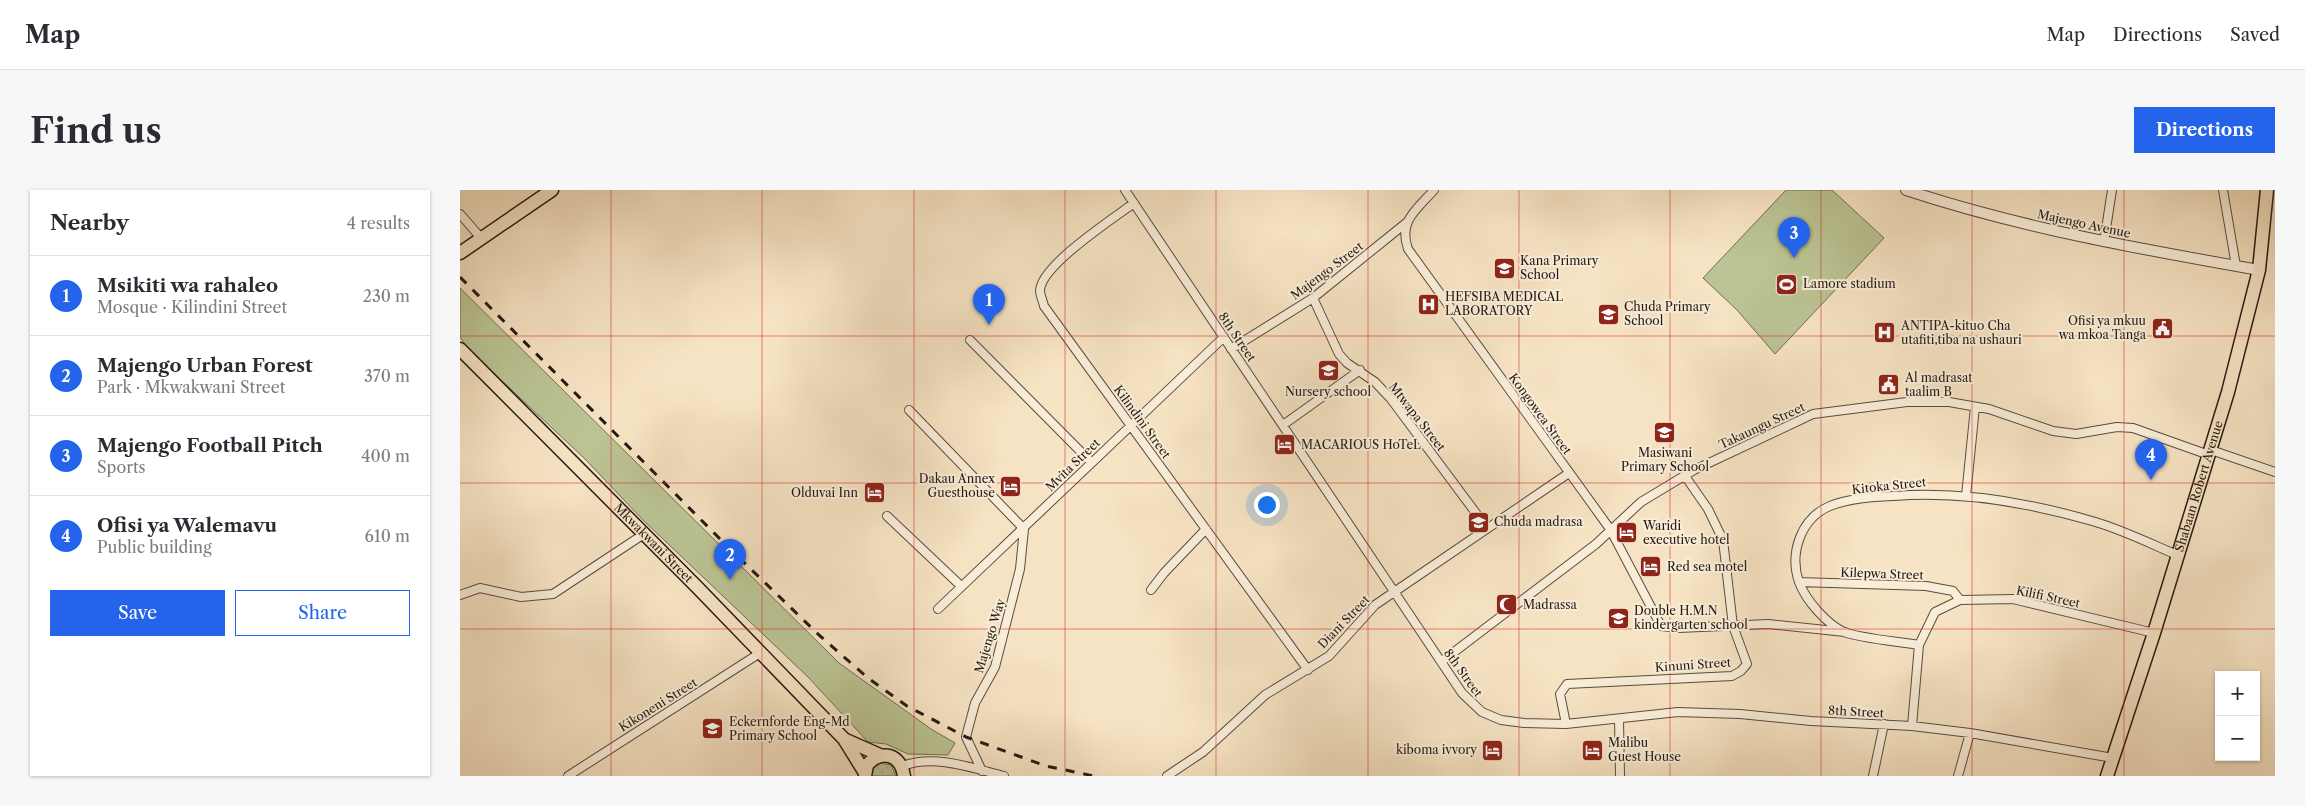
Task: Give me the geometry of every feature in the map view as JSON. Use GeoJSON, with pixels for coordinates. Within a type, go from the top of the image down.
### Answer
{"type":"FeatureCollection","features":[{"type":"Feature","properties":{"kind":"main road","name":"Shabaan Robert Avenue"},"geometry":{"type":"LineString","coordinates":[[2107,776],[2210,453],[2259,270],[2266,190]]}},
{"type":"Feature","properties":{"kind":"main road"},"geometry":{"type":"LineString","coordinates":[[460,253],[547,191]]}},
{"type":"Feature","properties":{"kind":"main road","name":"Mkwakwani Street"},"geometry":{"type":"LineString","coordinates":[[460,350],[644,534],[844,739]]}},
{"type":"Feature","properties":{"kind":"main road"},"geometry":{"type":"LineString","coordinates":[[844,739],[880,755],[889,755],[897,759],[904,771]]}},
{"type":"Feature","properties":{"kind":"main road"},"geometry":{"type":"LineString","coordinates":[[844,739],[865,774]]}},
{"type":"Feature","properties":{"kind":"main road"},"geometry":{"type":"LineString","coordinates":[[865,774],[867,765],[880,755]]}},
{"type":"Feature","properties":{"kind":"street","name":"8th Street"},"geometry":{"type":"LineString","coordinates":[[1125,190],[1462,694],[1482,712],[1502,720],[1566,724],[1678,712],[1740,714],[1811,721],[1912,726],[1970,733],[2113,758]]}},
{"type":"Feature","properties":{"kind":"street","name":"Majengo Street"},"geometry":{"type":"LineString","coordinates":[[1231,349],[1313,298],[1409,220],[1434,190]]}},
{"type":"Feature","properties":{"kind":"street","name":"Majengo Avenue"},"geometry":{"type":"LineString","coordinates":[[1906,190],[1992,216],[2104,242],[2259,270]]}},
{"type":"Feature","properties":{"kind":"street"},"geometry":{"type":"LineString","coordinates":[[2104,242],[2112,190]]}},
{"type":"Feature","properties":{"kind":"street"},"geometry":{"type":"LineString","coordinates":[[2223,190],[2236,266]]}},
{"type":"Feature","properties":{"kind":"street","name":"Kilindini Street"},"geometry":{"type":"LineString","coordinates":[[1134,203],[1063,257],[1047,274],[1040,290],[1044,306],[1308,670]]}},
{"type":"Feature","properties":{"kind":"street"},"geometry":{"type":"LineString","coordinates":[[460,214],[481,238]]}},
{"type":"Feature","properties":{"kind":"street","name":"Kongowea Street"},"geometry":{"type":"LineString","coordinates":[[1409,220],[1403,235],[1408,249],[1610,529],[1662,626],[1679,628],[1733,626]]}},
{"type":"Feature","properties":{"kind":"street","name":"Mtwapa Street"},"geometry":{"type":"LineString","coordinates":[[1313,298],[1339,354],[1347,363],[1360,370],[1391,399],[1487,528]]}},
{"type":"Feature","properties":{"kind":"street","name":"Mvita Street"},"geometry":{"type":"LineString","coordinates":[[938,609],[1224,337]]}},
{"type":"Feature","properties":{"kind":"street"},"geometry":{"type":"LineString","coordinates":[[970,340],[1092,462]]}},
{"type":"Feature","properties":{"kind":"street"},"geometry":{"type":"LineString","coordinates":[[1283,425],[1360,370]]}},
{"type":"Feature","properties":{"kind":"street","name":"Takaungu Street"},"geometry":{"type":"LineString","coordinates":[[1441,662],[1596,544],[1640,502],[1685,476],[1813,414],[1907,402],[1950,402],[1975,407],[2068,433],[2076,434],[2117,427],[2133,428],[2275,472]]}},
{"type":"Feature","properties":{"kind":"street"},"geometry":{"type":"LineString","coordinates":[[1966,496],[1975,407]]}},
{"type":"Feature","properties":{"kind":"street"},"geometry":{"type":"LineString","coordinates":[[909,410],[1024,529]]}},
{"type":"Feature","properties":{"kind":"street","name":"Diani Street"},"geometry":{"type":"LineString","coordinates":[[1167,776],[1203,752],[1265,695],[1329,656],[1375,604],[1569,473]]}},
{"type":"Feature","properties":{"kind":"street","name":"Kinuni Street"},"geometry":{"type":"LineString","coordinates":[[1566,724],[1560,694],[1567,684],[1732,676],[1741,672],[1747,664],[1733,626],[1723,540],[1708,509],[1685,476]]}},
{"type":"Feature","properties":{"kind":"street","name":"Kitoka Street"},"geometry":{"type":"LineString","coordinates":[[1845,632],[1810,602],[1799,582],[1797,560],[1802,530],[1812,516],[1831,505],[1880,496],[1932,493],[2004,500],[2093,521],[2176,555]]}},
{"type":"Feature","properties":{"kind":"street"},"geometry":{"type":"LineString","coordinates":[[887,516],[961,586]]}},
{"type":"Feature","properties":{"kind":"street"},"geometry":{"type":"LineString","coordinates":[[1151,590],[1164,573],[1206,528]]}},
{"type":"Feature","properties":{"kind":"street","name":"Majengo Way"},"geometry":{"type":"LineString","coordinates":[[982,771],[966,737],[975,703],[995,667],[1020,569],[1024,529]]}},
{"type":"Feature","properties":{"kind":"street"},"geometry":{"type":"LineString","coordinates":[[460,595],[480,588],[521,597],[552,594],[644,534]]}},
{"type":"Feature","properties":{"kind":"street","name":"Kilepwa Street"},"geometry":{"type":"LineString","coordinates":[[1799,582],[1926,586],[1953,591],[1960,600]]}},
{"type":"Feature","properties":{"kind":"street","name":"Kilifi Street"},"geometry":{"type":"LineString","coordinates":[[1912,726],[1919,645],[1935,612],[1960,600],[2013,599],[2154,633]]}},
{"type":"Feature","properties":{"kind":"street"},"geometry":{"type":"LineString","coordinates":[[1733,626],[1768,624],[1845,632],[1919,645]]}},
{"type":"Feature","properties":{"kind":"street","name":"Kikoneni Street"},"geometry":{"type":"LineString","coordinates":[[568,776],[760,653]]}},
{"type":"Feature","properties":{"kind":"street"},"geometry":{"type":"LineString","coordinates":[[1619,718],[1620,776]]}},
{"type":"Feature","properties":{"kind":"street"},"geometry":{"type":"LineString","coordinates":[[1873,776],[1884,724]]}},
{"type":"Feature","properties":{"kind":"street"},"geometry":{"type":"LineString","coordinates":[[1958,776],[1970,733]]}},
{"type":"Feature","properties":{"kind":"street"},"geometry":{"type":"LineString","coordinates":[[904,771],[916,761],[935,761],[1004,776]]}},
{"type":"Feature","properties":{"kind":"green space"},"geometry":{"type":"Polygon","coordinates":[[[1786,190],[1832,190],[1884,238],[1775,354],[1737,310],[1703,278],[1786,190]]]}},
{"type":"Feature","properties":{"kind":"green space"},"geometry":{"type":"Polygon","coordinates":[[[460,288],[839,663],[931,729],[955,743],[948,755],[908,754],[886,744],[868,742],[808,677],[643,520],[584,458],[470,351],[460,337],[460,288]]]}},
{"type":"Feature","properties":{"kind":"green space"},"geometry":{"type":"Polygon","coordinates":[[[879,763],[891,765],[896,776],[871,776],[873,768],[879,763]]]}},
{"type":"Feature","properties":{"kind":"railway"},"geometry":{"type":"LineString","coordinates":[[460,277],[727,546],[819,635],[868,678],[907,706],[966,737],[1046,766],[1094,776]]}},
{"type":"Feature","properties":{"kind":"place","name":"Majengo Football Pitch"},"geometry":{"type":"Point","coordinates":[1794,258]}},
{"type":"Feature","properties":{"kind":"place","name":"Kana Primary School"},"geometry":{"type":"Point","coordinates":[1504,268]}},
{"type":"Feature","properties":{"kind":"place","name":"Lamore stadium"},"geometry":{"type":"Point","coordinates":[1787,284]}},
{"type":"Feature","properties":{"kind":"place","name":"HEFSIBA MEDICAL LABORATORY"},"geometry":{"type":"Point","coordinates":[1429,304]}},
{"type":"Feature","properties":{"kind":"place","name":"Chuda Primary School"},"geometry":{"type":"Point","coordinates":[1608,314]}},
{"type":"Feature","properties":{"kind":"place","name":"Msikiti wa rahaleo"},"geometry":{"type":"Point","coordinates":[989,325]}},
{"type":"Feature","properties":{"kind":"place","name":"Ofisi ya mkuu wa mkoa Tanga"},"geometry":{"type":"Point","coordinates":[2162,328]}},
{"type":"Feature","properties":{"kind":"place","name":"ANTIPA-kituo Cha utafiti,tiba na ushauri"},"geometry":{"type":"Point","coordinates":[1885,333]}},
{"type":"Feature","properties":{"kind":"place","name":"Nursery school"},"geometry":{"type":"Point","coordinates":[1328,371]}},
{"type":"Feature","properties":{"kind":"place","name":"Al madrasat taalim B"},"geometry":{"type":"Point","coordinates":[1889,385]}},
{"type":"Feature","properties":{"kind":"place","name":"Masiwani Primary School"},"geometry":{"type":"Point","coordinates":[1665,432]}},
{"type":"Feature","properties":{"kind":"place","name":"MACARIOUS HoTeL"},"geometry":{"type":"Point","coordinates":[1285,445]}},
{"type":"Feature","properties":{"kind":"place","name":"Ofisi ya Walemavu"},"geometry":{"type":"Point","coordinates":[2151,480]}},
{"type":"Feature","properties":{"kind":"place","name":"Dakau Annex Guesthouse"},"geometry":{"type":"Point","coordinates":[1011,486]}},
{"type":"Feature","properties":{"kind":"place","name":"Olduvai Inn"},"geometry":{"type":"Point","coordinates":[874,493]}},
{"type":"Feature","properties":{"kind":"place","name":"Chuda madrasa"},"geometry":{"type":"Point","coordinates":[1478,522]}},
{"type":"Feature","properties":{"kind":"place","name":"Waridi executive hotel"},"geometry":{"type":"Point","coordinates":[1627,533]}},
{"type":"Feature","properties":{"kind":"place","name":"Red sea motel"},"geometry":{"type":"Point","coordinates":[1651,567]}},
{"type":"Feature","properties":{"kind":"place","name":"Majengo Urban Forest"},"geometry":{"type":"Point","coordinates":[730,580]}},
{"type":"Feature","properties":{"kind":"place","name":"Madrassa"},"geometry":{"type":"Point","coordinates":[1507,605]}},
{"type":"Feature","properties":{"kind":"place","name":"Double H.M.N kindergarten school"},"geometry":{"type":"Point","coordinates":[1618,618]}},
{"type":"Feature","properties":{"kind":"place","name":"Eckernforde Eng-Md Primary School"},"geometry":{"type":"Point","coordinates":[713,729]}},
{"type":"Feature","properties":{"kind":"place","name":"kiboma ivvory"},"geometry":{"type":"Point","coordinates":[1493,750]}},
{"type":"Feature","properties":{"kind":"place","name":"Malibu Guest House"},"geometry":{"type":"Point","coordinates":[1592,750]}}]}
